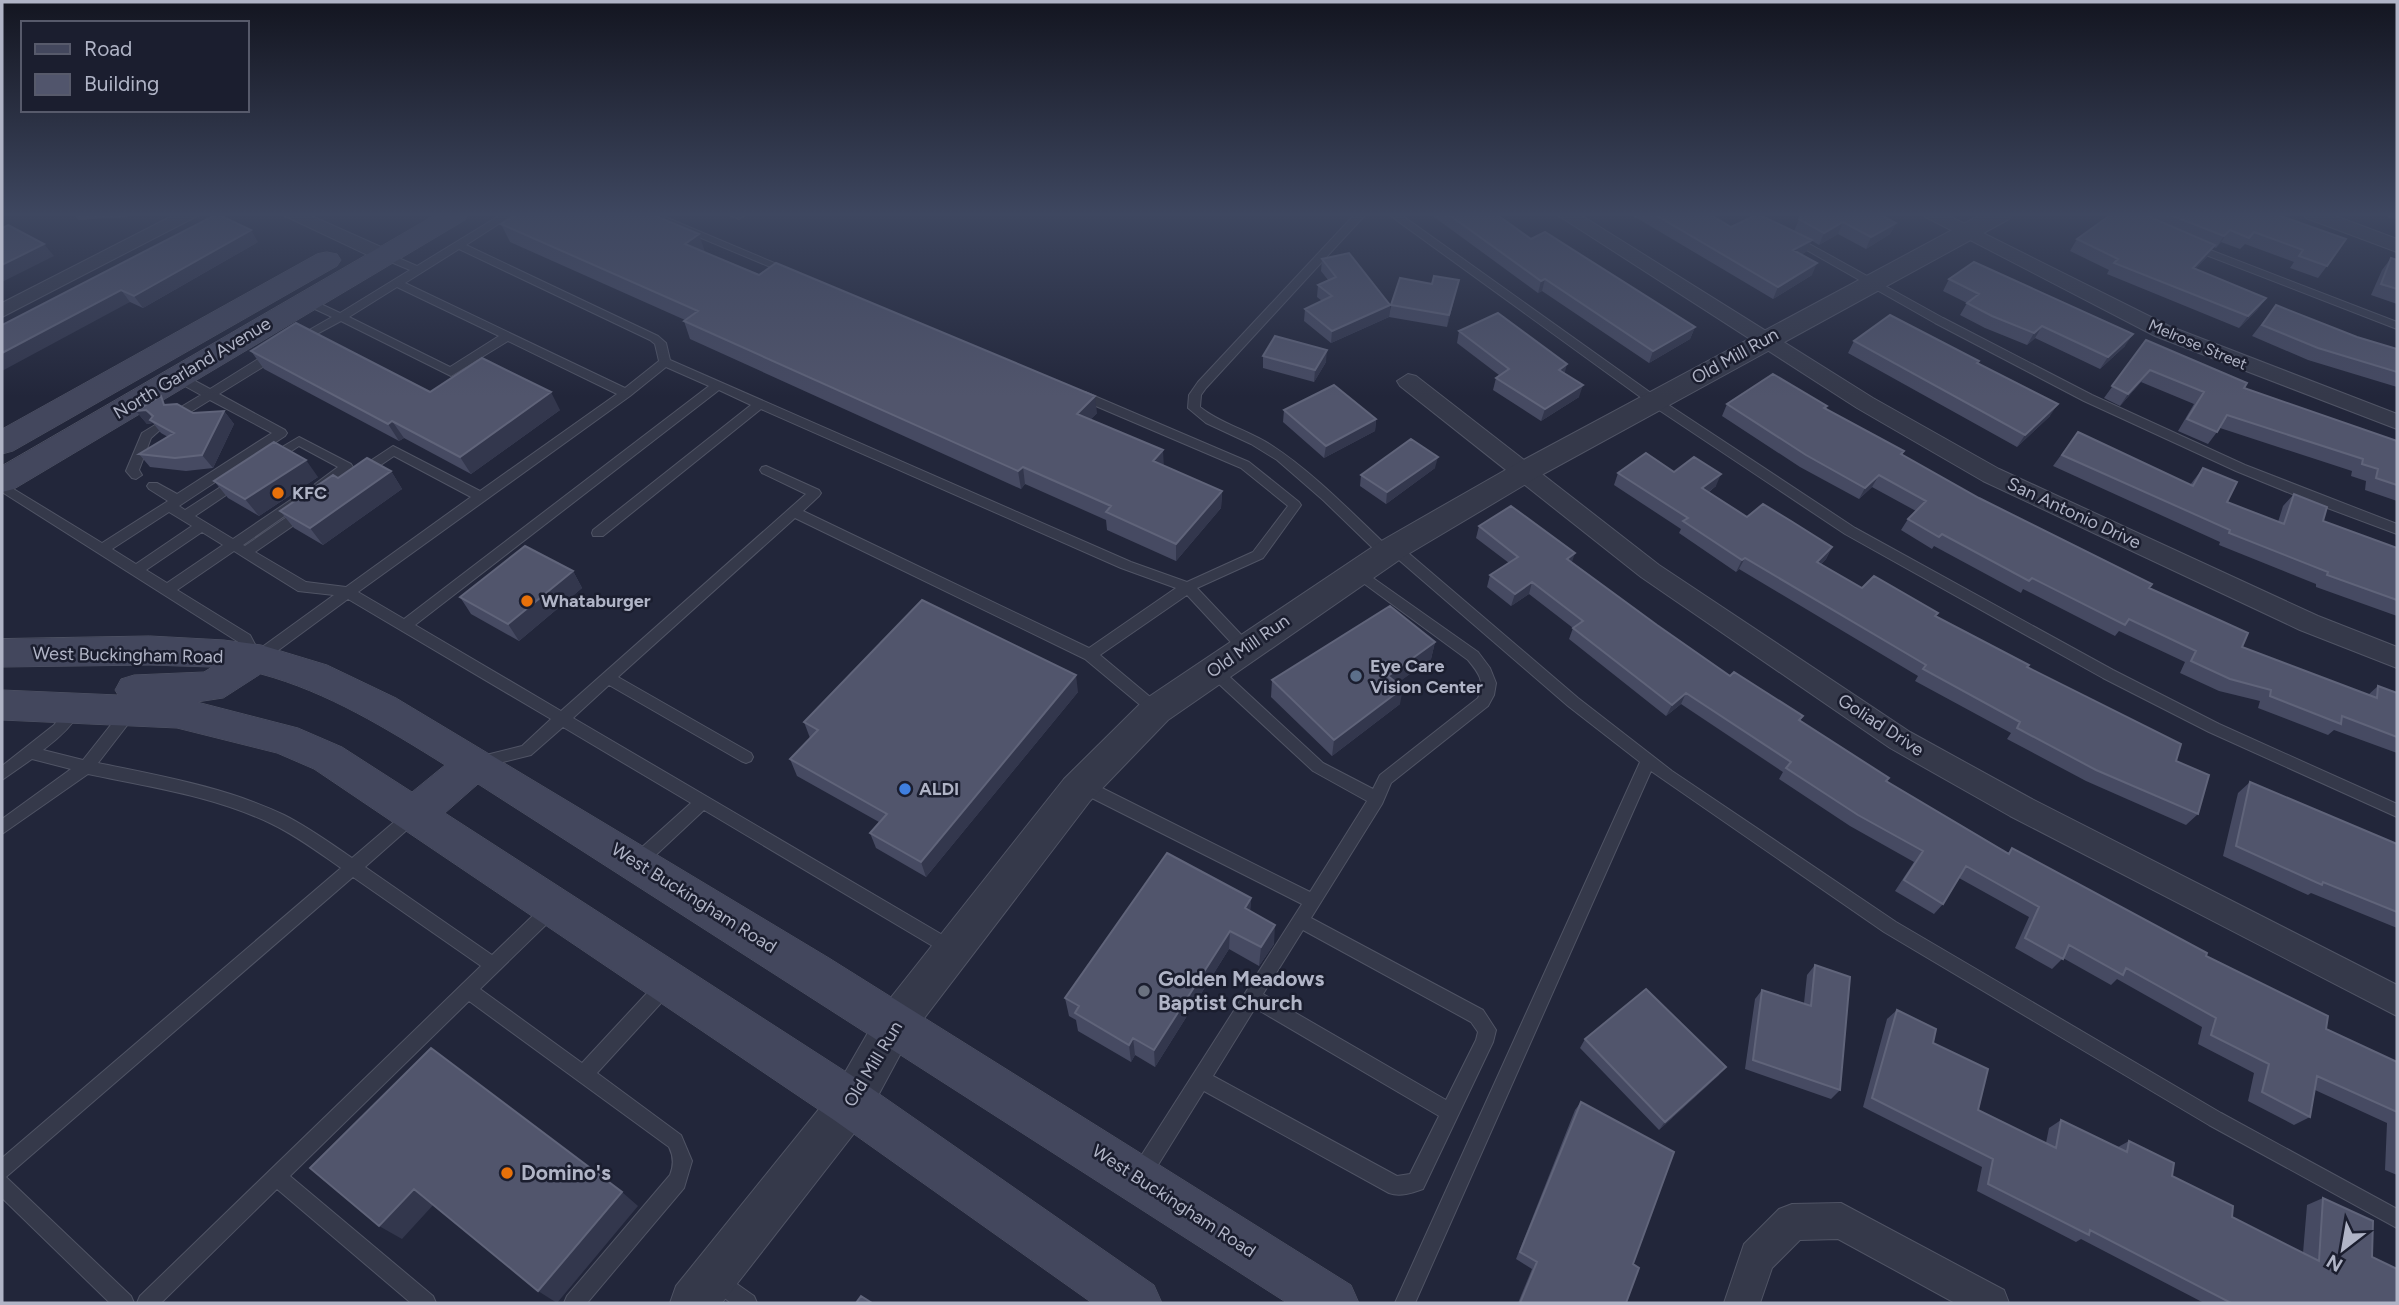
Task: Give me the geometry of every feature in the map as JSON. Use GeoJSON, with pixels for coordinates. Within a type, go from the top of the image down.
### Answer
{"type":"FeatureCollection","features":[{"type":"Feature","properties":{"kind":"main road","name":"North Garland Avenue"},"geometry":{"type":"LineString","coordinates":[[2,443],[321,275]]}},
{"type":"Feature","properties":{"kind":"main road","name":"North Garland Avenue"},"geometry":{"type":"LineString","coordinates":[[2,483],[306,301],[338,275]]}},
{"type":"Feature","properties":{"kind":"main road","name":"West Buckingham Road"},"geometry":{"type":"LineString","coordinates":[[2,653],[191,653],[256,659],[294,668],[353,692],[475,762],[636,862],[1333,1303]]}},
{"type":"Feature","properties":{"kind":"main road"},"geometry":{"type":"LineString","coordinates":[[76,708],[100,697],[141,688],[209,687],[256,659]]}},
{"type":"Feature","properties":{"kind":"main road"},"geometry":{"type":"LineString","coordinates":[[2,705],[177,713],[284,739],[328,758],[416,813],[851,1103],[1136,1303]]}},
{"type":"Feature","properties":{"kind":"main road"},"geometry":{"type":"LineString","coordinates":[[416,813],[475,762]]}},
{"type":"Feature","properties":{"kind":"street"},"geometry":{"type":"LineString","coordinates":[[2,311],[72,275]]}},
{"type":"Feature","properties":{"kind":"street","name":"San Antonio Drive"},"geometry":{"type":"LineString","coordinates":[[1662,275],[1865,403],[1991,475],[2309,623],[2397,658]]}},
{"type":"Feature","properties":{"kind":"street","name":"Old Mill Run"},"geometry":{"type":"LineString","coordinates":[[718,1295],[851,1103],[895,1024],[1081,786],[1156,710],[1390,550],[1526,471],[1886,275]]}},
{"type":"Feature","properties":{"kind":"street","name":"Melrose Street"},"geometry":{"type":"LineString","coordinates":[[2049,275],[2162,331],[2397,422]]}},
{"type":"Feature","properties":{"kind":"street","name":"Goliad Drive"},"geometry":{"type":"LineString","coordinates":[[1408,381],[1650,571],[1900,740],[2020,807],[2397,1001]]}},
{"type":"Feature","properties":{"kind":"street"},"geometry":{"type":"LineString","coordinates":[[1742,1303],[1757,1257],[1792,1222],[1841,1221],[1991,1303]]}},
{"type":"Feature","properties":{"kind":"lane"},"geometry":{"type":"LineString","coordinates":[[180,413],[306,334],[341,317],[412,275]]}},
{"type":"Feature","properties":{"kind":"lane"},"geometry":{"type":"LineString","coordinates":[[521,275],[654,338],[660,343],[665,362]]}},
{"type":"Feature","properties":{"kind":"lane"},"geometry":{"type":"LineString","coordinates":[[1304,275],[1195,395],[1194,408],[1205,419],[1262,444],[1287,461],[1573,702],[1648,760],[1890,927],[2226,1126],[2397,1219]]}},
{"type":"Feature","properties":{"kind":"lane"},"geometry":{"type":"LineString","coordinates":[[1478,275],[1654,401],[1799,498],[1907,565],[2214,727],[2397,811]]}},
{"type":"Feature","properties":{"kind":"lane"},"geometry":{"type":"LineString","coordinates":[[1857,275],[1986,346],[2144,426],[2263,478],[2397,529]]}},
{"type":"Feature","properties":{"kind":"lane"},"geometry":{"type":"LineString","coordinates":[[2267,275],[2397,326]]}},
{"type":"Feature","properties":{"kind":"lane"},"geometry":{"type":"LineString","coordinates":[[397,284],[626,393]]}},
{"type":"Feature","properties":{"kind":"lane"},"geometry":{"type":"LineString","coordinates":[[306,301],[451,372],[507,336]]}},
{"type":"Feature","properties":{"kind":"lane"},"geometry":{"type":"LineString","coordinates":[[665,362],[1126,565],[1188,587],[1245,648]]}},
{"type":"Feature","properties":{"kind":"lane"},"geometry":{"type":"LineString","coordinates":[[2,483],[245,639],[256,659],[479,496],[626,393],[665,362]]}},
{"type":"Feature","properties":{"kind":"lane"},"geometry":{"type":"LineString","coordinates":[[102,549],[281,433],[178,377]]}},
{"type":"Feature","properties":{"kind":"lane"},"geometry":{"type":"LineString","coordinates":[[406,625],[718,385]]}},
{"type":"Feature","properties":{"kind":"lane"},"geometry":{"type":"LineString","coordinates":[[1068,389],[1245,465],[1294,505],[1258,555],[1188,587],[1090,655]]}},
{"type":"Feature","properties":{"kind":"lane"},"geometry":{"type":"LineString","coordinates":[[598,533],[760,404]]}},
{"type":"Feature","properties":{"kind":"lane"},"geometry":{"type":"LineString","coordinates":[[136,475],[132,471],[146,436],[155,429]]}},
{"type":"Feature","properties":{"kind":"lane"},"geometry":{"type":"LineString","coordinates":[[185,516],[299,441],[347,467],[239,549]]}},
{"type":"Feature","properties":{"kind":"lane"},"geometry":{"type":"LineString","coordinates":[[325,497],[393,450],[479,496]]}},
{"type":"Feature","properties":{"kind":"lane"},"geometry":{"type":"LineString","coordinates":[[475,762],[526,751],[815,493],[766,470]]}},
{"type":"Feature","properties":{"kind":"lane"},"geometry":{"type":"LineString","coordinates":[[153,486],[185,516],[303,587],[348,592],[953,950]]}},
{"type":"Feature","properties":{"kind":"lane"},"geometry":{"type":"LineString","coordinates":[[167,590],[313,505]]}},
{"type":"Feature","properties":{"kind":"lane"},"geometry":{"type":"LineString","coordinates":[[794,512],[1090,655],[1156,710]]}},
{"type":"Feature","properties":{"kind":"lane"},"geometry":{"type":"LineString","coordinates":[[136,570],[202,526]]}},
{"type":"Feature","properties":{"kind":"lane"},"geometry":{"type":"LineString","coordinates":[[1139,1178],[1377,799],[1385,779],[1483,702],[1489,694],[1487,671],[1474,656],[1356,571]]}},
{"type":"Feature","properties":{"kind":"lane"},"geometry":{"type":"LineString","coordinates":[[1213,670],[1318,767],[1377,799]]}},
{"type":"Feature","properties":{"kind":"lane"},"geometry":{"type":"LineString","coordinates":[[608,678],[746,757]]}},
{"type":"Feature","properties":{"kind":"lane"},"geometry":{"type":"LineString","coordinates":[[2,774],[32,753],[59,729],[76,708]]}},
{"type":"Feature","properties":{"kind":"lane"},"geometry":{"type":"LineString","coordinates":[[2,827],[86,767],[131,710]]}},
{"type":"Feature","properties":{"kind":"lane"},"geometry":{"type":"LineString","coordinates":[[32,753],[224,799],[272,815],[354,867],[494,966]]}},
{"type":"Feature","properties":{"kind":"lane"},"geometry":{"type":"LineString","coordinates":[[1405,1303],[1648,760]]}},
{"type":"Feature","properties":{"kind":"lane"},"geometry":{"type":"LineString","coordinates":[[1081,786],[1312,901]]}},
{"type":"Feature","properties":{"kind":"lane"},"geometry":{"type":"LineString","coordinates":[[636,862],[703,801]]}},
{"type":"Feature","properties":{"kind":"lane"},"geometry":{"type":"LineString","coordinates":[[2,1170],[416,813]]}},
{"type":"Feature","properties":{"kind":"lane"},"geometry":{"type":"LineString","coordinates":[[147,1303],[554,906]]}},
{"type":"Feature","properties":{"kind":"lane"},"geometry":{"type":"LineString","coordinates":[[1200,1079],[1396,1186],[1416,1182],[1484,1042],[1487,1030],[1477,1016],[1300,920]]}},
{"type":"Feature","properties":{"kind":"lane"},"geometry":{"type":"LineString","coordinates":[[584,1074],[668,982]]}},
{"type":"Feature","properties":{"kind":"lane"},"geometry":{"type":"LineString","coordinates":[[469,990],[675,1141],[682,1152],[683,1165],[677,1181],[574,1303]]}},
{"type":"Feature","properties":{"kind":"lane"},"geometry":{"type":"LineString","coordinates":[[1252,997],[1450,1112]]}},
{"type":"Feature","properties":{"kind":"lane"},"geometry":{"type":"LineString","coordinates":[[277,1177],[426,1303]]}},
{"type":"Feature","properties":{"kind":"lane"},"geometry":{"type":"LineString","coordinates":[[2,1185],[124,1303]]}},
{"type":"Feature","properties":{"kind":"building"},"geometry":{"type":"Polygon","coordinates":[[[99,275],[171,275],[134,296],[121,290],[2,353],[2,325],[99,275]]]}},
{"type":"Feature","properties":{"kind":"building"},"geometry":{"type":"Polygon","coordinates":[[[616,275],[805,275],[1095,396],[1077,414],[1163,450],[1153,461],[1222,491],[1176,544],[1106,512],[1111,506],[1023,467],[1018,471],[684,321],[698,311],[616,275]]]}},
{"type":"Feature","properties":{"kind":"building"},"geometry":{"type":"Polygon","coordinates":[[[1334,275],[1366,275],[1390,305],[1332,331],[1305,309],[1332,296],[1318,285],[1336,277],[1334,275]]]}},
{"type":"Feature","properties":{"kind":"building"},"geometry":{"type":"Polygon","coordinates":[[[1533,275],[1613,275],[1695,327],[1653,351],[1545,279],[1541,281],[1533,275]]]}},
{"type":"Feature","properties":{"kind":"building"},"geometry":{"type":"Polygon","coordinates":[[[1757,275],[1798,275],[1778,287],[1757,275]]]}},
{"type":"Feature","properties":{"kind":"building"},"geometry":{"type":"Polygon","coordinates":[[[1955,275],[2002,275],[2133,334],[2108,357],[2042,326],[2034,333],[1992,316],[1967,303],[1979,294],[1949,279],[1955,275]]]}},
{"type":"Feature","properties":{"kind":"building"},"geometry":{"type":"Polygon","coordinates":[[[2144,275],[2210,275],[2266,298],[2248,316],[2144,275]]]}},
{"type":"Feature","properties":{"kind":"building"},"geometry":{"type":"Polygon","coordinates":[[[2384,275],[2397,275],[2397,289],[2381,284],[2384,275]]]}},
{"type":"Feature","properties":{"kind":"building"},"geometry":{"type":"Polygon","coordinates":[[[1434,276],[1459,280],[1449,315],[1391,305],[1400,278],[1432,284],[1434,276]]]}},
{"type":"Feature","properties":{"kind":"building"},"geometry":{"type":"Polygon","coordinates":[[[2276,305],[2357,337],[2397,349],[2397,372],[2318,348],[2262,325],[2276,305]]]}},
{"type":"Feature","properties":{"kind":"building"},"geometry":{"type":"Polygon","coordinates":[[[1498,313],[1567,364],[1559,370],[1583,385],[1545,409],[1496,378],[1509,369],[1459,331],[1498,313]]]}},
{"type":"Feature","properties":{"kind":"building"},"geometry":{"type":"Polygon","coordinates":[[[1890,315],[2058,404],[2025,435],[1854,341],[1890,315]]]}},
{"type":"Feature","properties":{"kind":"building"},"geometry":{"type":"Polygon","coordinates":[[[296,323],[430,392],[482,358],[551,392],[460,457],[392,421],[388,424],[251,351],[296,323]]]}},
{"type":"Feature","properties":{"kind":"building"},"geometry":{"type":"Polygon","coordinates":[[[1275,336],[1327,350],[1315,370],[1263,356],[1275,336]]]}},
{"type":"Feature","properties":{"kind":"building"},"geometry":{"type":"Polygon","coordinates":[[[2146,340],[2247,383],[2244,388],[2397,441],[2397,485],[2376,478],[2378,469],[2362,464],[2363,459],[2227,415],[2217,432],[2187,419],[2204,392],[2150,370],[2128,394],[2112,386],[2146,340]]]}},
{"type":"Feature","properties":{"kind":"building"},"geometry":{"type":"Polygon","coordinates":[[[1773,374],[1827,406],[1824,408],[1904,451],[1901,454],[1979,498],[2152,584],[2149,588],[2248,633],[2242,647],[2377,698],[2378,686],[2397,693],[2397,737],[2342,716],[2341,724],[2270,696],[2271,690],[2230,679],[2191,661],[2196,651],[2129,619],[2125,625],[2032,578],[2029,581],[1942,534],[1939,537],[1908,519],[1926,501],[1879,475],[1865,488],[1806,455],[1727,404],[1773,374]]]}},
{"type":"Feature","properties":{"kind":"building"},"geometry":{"type":"Polygon","coordinates":[[[1334,385],[1376,419],[1326,446],[1284,410],[1334,385]]]}},
{"type":"Feature","properties":{"kind":"building"},"geometry":{"type":"Polygon","coordinates":[[[161,396],[164,405],[177,404],[193,413],[224,411],[202,455],[175,458],[139,454],[174,433],[150,420],[153,416],[146,410],[136,411],[161,396]]]}},
{"type":"Feature","properties":{"kind":"building"},"geometry":{"type":"Polygon","coordinates":[[[2078,432],[2193,486],[2203,468],[2237,482],[2227,502],[2284,524],[2294,494],[2327,507],[2323,521],[2397,548],[2397,600],[2327,575],[2328,572],[2229,533],[2230,530],[2062,455],[2078,432]]]}},
{"type":"Feature","properties":{"kind":"building"},"geometry":{"type":"Polygon","coordinates":[[[1411,439],[1438,457],[1387,492],[1361,475],[1411,439]]]}},
{"type":"Feature","properties":{"kind":"building"},"geometry":{"type":"Polygon","coordinates":[[[274,442],[306,460],[245,499],[214,481],[274,442]]]}},
{"type":"Feature","properties":{"kind":"building"},"geometry":{"type":"Polygon","coordinates":[[[1646,453],[1674,472],[1694,457],[1721,474],[1702,488],[1747,517],[1763,504],[1832,547],[1817,562],[1862,588],[1874,576],[1938,613],[1935,616],[2029,665],[2027,667],[2181,744],[2176,761],[2209,775],[2198,814],[2096,770],[2017,728],[2020,722],[1923,669],[1926,665],[1745,558],[1742,560],[1683,521],[1688,518],[1618,473],[1646,453]]]}},
{"type":"Feature","properties":{"kind":"building"},"geometry":{"type":"Polygon","coordinates":[[[367,458],[391,471],[310,528],[280,511],[333,475],[338,478],[367,458]]]}},
{"type":"Feature","properties":{"kind":"building"},"geometry":{"type":"Polygon","coordinates":[[[1511,506],[1575,553],[1567,559],[1657,625],[1730,676],[1734,672],[1803,716],[1799,720],[1889,778],[1886,781],[2009,854],[2012,848],[2207,953],[2206,956],[2328,1016],[2326,1029],[2397,1062],[2397,1112],[2317,1076],[2310,1117],[2262,1092],[2269,1064],[2211,1035],[2216,1018],[2126,968],[2123,975],[2069,945],[2063,959],[2025,938],[2039,907],[1966,866],[1943,904],[1904,880],[1923,851],[1858,815],[1786,768],[1791,762],[1686,693],[1672,705],[1573,628],[1583,621],[1532,582],[1515,594],[1490,575],[1518,557],[1479,526],[1511,506]]]}},
{"type":"Feature","properties":{"kind":"building"},"geometry":{"type":"Polygon","coordinates":[[[525,546],[573,571],[508,624],[460,597],[525,546]]]}},
{"type":"Feature","properties":{"kind":"building"},"geometry":{"type":"Polygon","coordinates":[[[922,600],[1076,675],[921,862],[870,833],[887,814],[790,759],[818,730],[804,722],[922,600]]]}},
{"type":"Feature","properties":{"kind":"building","name":"Eye Care Vision Center"},"geometry":{"type":"Polygon","coordinates":[[[1390,606],[1435,642],[1388,676],[1403,688],[1334,740],[1272,680],[1390,606]]]}},
{"type":"Feature","properties":{"kind":"building"},"geometry":{"type":"Polygon","coordinates":[[[2250,782],[2397,844],[2397,912],[2323,882],[2322,885],[2236,846],[2250,782]]]}},
{"type":"Feature","properties":{"kind":"building","name":"Golden Meadows Baptist Church"},"geometry":{"type":"Polygon","coordinates":[[[1167,853],[1251,898],[1245,908],[1275,925],[1261,947],[1230,931],[1154,1050],[1133,1038],[1129,1045],[1075,1013],[1079,1006],[1065,998],[1167,853]]]}},
{"type":"Feature","properties":{"kind":"building"},"geometry":{"type":"Polygon","coordinates":[[[1815,965],[1850,977],[1840,1090],[1753,1060],[1762,990],[1811,1006],[1815,965]]]}},
{"type":"Feature","properties":{"kind":"building"},"geometry":{"type":"Polygon","coordinates":[[[1646,989],[1726,1067],[1665,1122],[1585,1039],[1646,989]]]}},
{"type":"Feature","properties":{"kind":"building"},"geometry":{"type":"Polygon","coordinates":[[[1897,1010],[1936,1029],[1933,1043],[1988,1069],[1978,1110],[2056,1148],[2061,1120],[2127,1152],[2129,1141],[2174,1163],[2172,1176],[2233,1206],[2232,1217],[2319,1261],[2323,1198],[2373,1221],[2372,1257],[2397,1269],[2397,1303],[2231,1303],[2090,1230],[2089,1235],[1988,1184],[1993,1159],[1872,1098],[1897,1010]]]}},
{"type":"Feature","properties":{"kind":"building"},"geometry":{"type":"Polygon","coordinates":[[[431,1048],[622,1192],[538,1291],[414,1189],[379,1226],[310,1168],[431,1048]]]}},
{"type":"Feature","properties":{"kind":"building"},"geometry":{"type":"Polygon","coordinates":[[[1581,1102],[1674,1152],[1633,1264],[1639,1268],[1626,1303],[1520,1303],[1537,1262],[1520,1252],[1581,1102]]]}},
{"type":"Feature","properties":{"kind":"building"},"geometry":{"type":"Polygon","coordinates":[[[861,1296],[872,1303],[856,1303],[861,1296]]]}},
{"type":"Feature","properties":{"kind":"place","name":"KFC"},"geometry":{"type":"Point","coordinates":[278,493]}},
{"type":"Feature","properties":{"kind":"place","name":"Whataburger"},"geometry":{"type":"Point","coordinates":[527,601]}},
{"type":"Feature","properties":{"kind":"place","name":"Eye Care Vision Center"},"geometry":{"type":"Point","coordinates":[1356,676]}},
{"type":"Feature","properties":{"kind":"place","name":"ALDI"},"geometry":{"type":"Point","coordinates":[905,789]}},
{"type":"Feature","properties":{"kind":"place","name":"Golden Meadows Baptist Church"},"geometry":{"type":"Point","coordinates":[1144,991]}},
{"type":"Feature","properties":{"kind":"place","name":"Domino's"},"geometry":{"type":"Point","coordinates":[507,1173]}}]}
